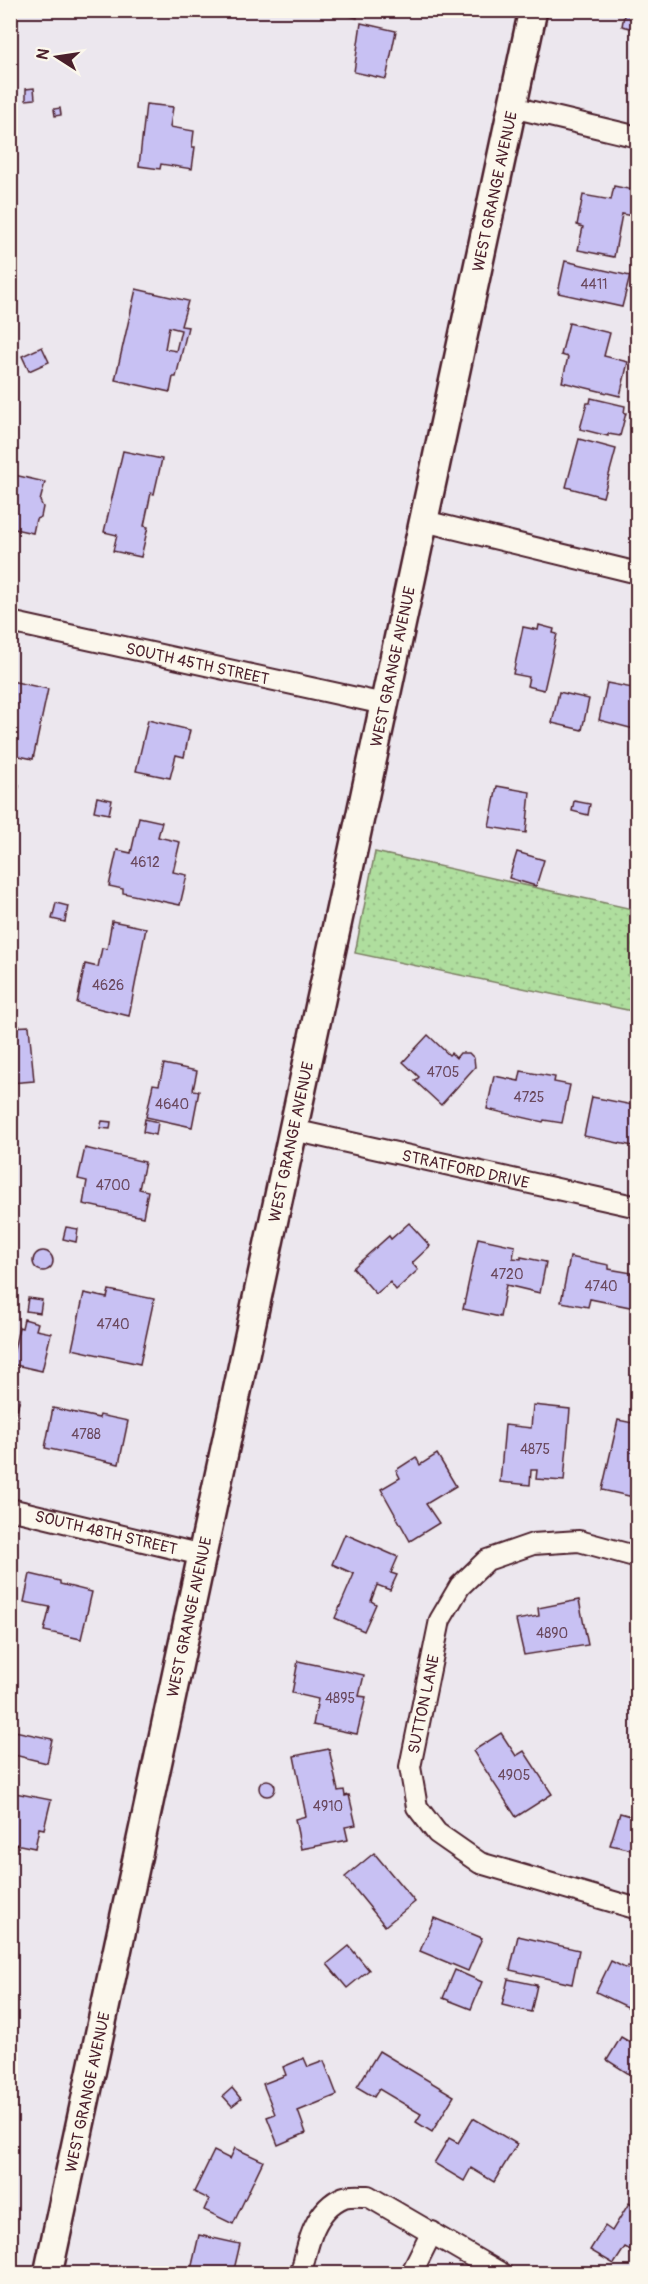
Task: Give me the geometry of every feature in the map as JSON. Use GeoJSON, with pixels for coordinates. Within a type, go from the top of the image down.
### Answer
{"type":"FeatureCollection","features":[{"type":"Feature","properties":{"kind":"street","name":"WEST GRANGE AVENUE"},"geometry":{"type":"LineString","coordinates":[[48,2274],[533,10]]}},
{"type":"Feature","properties":{"kind":"street"},"geometry":{"type":"LineString","coordinates":[[512,107],[638,136]]}},
{"type":"Feature","properties":{"kind":"street"},"geometry":{"type":"LineString","coordinates":[[424,520],[638,573]]}},
{"type":"Feature","properties":{"kind":"street","name":"SOUTH 45TH STREET"},"geometry":{"type":"LineString","coordinates":[[10,622],[384,704]]}},
{"type":"Feature","properties":{"kind":"street","name":"STRATFORD DRIVE"},"geometry":{"type":"LineString","coordinates":[[293,1130],[638,1207]]}},
{"type":"Feature","properties":{"kind":"street","name":"SOUTH 48TH STREET"},"geometry":{"type":"LineString","coordinates":[[10,1509],[202,1555]]}},
{"type":"Feature","properties":{"kind":"street","name":"SUTTON LANE"},"geometry":{"type":"LineString","coordinates":[[638,1557],[579,1541],[533,1544],[487,1560],[460,1586],[440,1620],[410,1767],[417,1807],[437,1833],[480,1863],[638,1908]]}},
{"type":"Feature","properties":{"kind":"street"},"geometry":{"type":"LineString","coordinates":[[301,2274],[310,2233],[330,2206],[346,2196],[368,2196],[502,2274]]}},
{"type":"Feature","properties":{"kind":"street"},"geometry":{"type":"LineString","coordinates":[[411,2274],[432,2232]]}},
{"type":"Feature","properties":{"kind":"green space"},"geometry":{"type":"Polygon","coordinates":[[[375,852],[637,910],[637,1012],[355,953],[375,852]]]}},
{"type":"Feature","properties":{"kind":"building"},"geometry":{"type":"Polygon","coordinates":[[[330,10],[358,10],[357,18],[330,10]]]}},
{"type":"Feature","properties":{"kind":"building"},"geometry":{"type":"Polygon","coordinates":[[[625,10],[638,10],[638,30],[622,26],[625,10]]]}},
{"type":"Feature","properties":{"kind":"building"},"geometry":{"type":"Polygon","coordinates":[[[361,23],[396,31],[386,79],[354,72],[361,23]]]}},
{"type":"Feature","properties":{"kind":"building"},"geometry":{"type":"Polygon","coordinates":[[[34,88],[35,99],[26,100],[26,89],[34,88]]]}},
{"type":"Feature","properties":{"kind":"building"},"geometry":{"type":"Polygon","coordinates":[[[146,104],[173,107],[170,127],[194,131],[192,147],[195,147],[192,169],[161,164],[160,169],[139,166],[146,104]]]}},
{"type":"Feature","properties":{"kind":"building"},"geometry":{"type":"Polygon","coordinates":[[[60,108],[61,115],[55,116],[54,109],[60,108]]]}},
{"type":"Feature","properties":{"kind":"building"},"geometry":{"type":"Polygon","coordinates":[[[614,186],[638,191],[638,217],[622,214],[614,257],[578,250],[583,227],[577,225],[583,195],[611,200],[614,186]]]}},
{"type":"Feature","properties":{"kind":"building"},"geometry":{"type":"Polygon","coordinates":[[[565,261],[630,276],[622,307],[558,293],[565,261]]]}},
{"type":"Feature","properties":{"kind":"building"},"geometry":{"type":"Polygon","coordinates":[[[136,289],[188,301],[181,326],[188,327],[170,392],[115,380],[136,289]],[[169,327],[165,349],[176,351],[181,330],[169,327]]]}},
{"type":"Feature","properties":{"kind":"building"},"geometry":{"type":"Polygon","coordinates":[[[569,323],[610,333],[604,356],[628,362],[620,396],[562,382],[568,357],[561,355],[569,323]]]}},
{"type":"Feature","properties":{"kind":"building"},"geometry":{"type":"Polygon","coordinates":[[[42,347],[49,362],[29,371],[22,356],[42,347]]]}},
{"type":"Feature","properties":{"kind":"building"},"geometry":{"type":"Polygon","coordinates":[[[591,398],[625,406],[624,413],[626,413],[620,436],[608,434],[608,436],[580,429],[587,403],[590,403],[591,398]]]}},
{"type":"Feature","properties":{"kind":"building"},"geometry":{"type":"Polygon","coordinates":[[[633,412],[638,413],[638,427],[630,425],[633,412]]]}},
{"type":"Feature","properties":{"kind":"building"},"geometry":{"type":"Polygon","coordinates":[[[579,439],[616,449],[603,497],[566,487],[579,439]]]}},
{"type":"Feature","properties":{"kind":"building"},"geometry":{"type":"Polygon","coordinates":[[[123,451],[162,459],[154,494],[151,493],[144,526],[148,527],[141,557],[113,551],[117,535],[104,532],[123,451]]]}},
{"type":"Feature","properties":{"kind":"building"},"geometry":{"type":"Polygon","coordinates":[[[10,474],[45,482],[40,501],[43,507],[41,517],[36,519],[33,533],[10,528],[10,474]]]}},
{"type":"Feature","properties":{"kind":"building"},"geometry":{"type":"Polygon","coordinates":[[[539,625],[554,629],[553,633],[557,634],[544,690],[527,686],[529,677],[513,674],[523,627],[538,630],[539,625]]]}},
{"type":"Feature","properties":{"kind":"building"},"geometry":{"type":"Polygon","coordinates":[[[11,681],[48,689],[33,759],[10,754],[11,681]]]}},
{"type":"Feature","properties":{"kind":"building"},"geometry":{"type":"Polygon","coordinates":[[[607,683],[638,689],[638,730],[599,720],[607,683]]]}},
{"type":"Feature","properties":{"kind":"building"},"geometry":{"type":"Polygon","coordinates":[[[559,692],[589,699],[582,730],[552,723],[559,692]]]}},
{"type":"Feature","properties":{"kind":"building"},"geometry":{"type":"Polygon","coordinates":[[[148,720],[190,730],[184,757],[176,755],[170,778],[136,771],[148,720]]]}},
{"type":"Feature","properties":{"kind":"building"},"geometry":{"type":"Polygon","coordinates":[[[10,785],[19,786],[10,824],[10,785]]]}},
{"type":"Feature","properties":{"kind":"building"},"geometry":{"type":"Polygon","coordinates":[[[497,786],[530,792],[526,833],[489,827],[497,786]]]}},
{"type":"Feature","properties":{"kind":"building"},"geometry":{"type":"Polygon","coordinates":[[[97,797],[112,800],[109,814],[94,811],[97,797]]]}},
{"type":"Feature","properties":{"kind":"building"},"geometry":{"type":"Polygon","coordinates":[[[574,801],[590,804],[588,815],[572,811],[574,801]]]}},
{"type":"Feature","properties":{"kind":"building"},"geometry":{"type":"Polygon","coordinates":[[[139,817],[162,822],[158,837],[180,842],[173,872],[187,875],[180,905],[123,893],[123,889],[109,886],[117,850],[131,853],[139,817]]]}},
{"type":"Feature","properties":{"kind":"building"},"geometry":{"type":"Polygon","coordinates":[[[517,852],[544,860],[536,886],[509,878],[517,852]]]}},
{"type":"Feature","properties":{"kind":"building"},"geometry":{"type":"Polygon","coordinates":[[[56,903],[68,906],[65,922],[52,919],[56,903]]]}},
{"type":"Feature","properties":{"kind":"building"},"geometry":{"type":"Polygon","coordinates":[[[112,921],[146,928],[129,1016],[77,1003],[85,964],[98,967],[102,948],[107,949],[112,921]]]}},
{"type":"Feature","properties":{"kind":"building"},"geometry":{"type":"Polygon","coordinates":[[[29,1026],[34,1081],[10,1083],[10,1027],[29,1026]]]}},
{"type":"Feature","properties":{"kind":"building"},"geometry":{"type":"Polygon","coordinates":[[[428,1035],[449,1055],[451,1053],[456,1058],[460,1053],[469,1053],[474,1058],[475,1067],[441,1105],[415,1081],[419,1077],[403,1062],[428,1035]]]}},
{"type":"Feature","properties":{"kind":"building"},"geometry":{"type":"Polygon","coordinates":[[[164,1064],[197,1071],[193,1090],[199,1091],[192,1127],[146,1117],[153,1084],[159,1085],[164,1064]]]}},
{"type":"Feature","properties":{"kind":"building"},"geometry":{"type":"Polygon","coordinates":[[[521,1071],[555,1077],[554,1082],[570,1085],[562,1123],[544,1120],[543,1122],[487,1109],[494,1076],[519,1081],[521,1071]]]}},
{"type":"Feature","properties":{"kind":"building"},"geometry":{"type":"Polygon","coordinates":[[[592,1097],[638,1106],[638,1147],[584,1136],[592,1097]]]}},
{"type":"Feature","properties":{"kind":"building"},"geometry":{"type":"Polygon","coordinates":[[[145,1119],[158,1122],[156,1135],[143,1132],[145,1119]]]}},
{"type":"Feature","properties":{"kind":"building"},"geometry":{"type":"Polygon","coordinates":[[[102,1121],[111,1122],[110,1129],[100,1128],[102,1121]]]}},
{"type":"Feature","properties":{"kind":"building"},"geometry":{"type":"Polygon","coordinates":[[[85,1148],[145,1162],[139,1189],[148,1191],[143,1217],[83,1204],[87,1181],[78,1179],[85,1148]]]}},
{"type":"Feature","properties":{"kind":"building"},"geometry":{"type":"Polygon","coordinates":[[[409,1223],[430,1246],[412,1263],[418,1270],[396,1290],[390,1282],[376,1294],[353,1268],[389,1236],[391,1239],[409,1223]]]}},
{"type":"Feature","properties":{"kind":"building"},"geometry":{"type":"Polygon","coordinates":[[[66,1227],[78,1229],[76,1242],[63,1239],[66,1227]]]}},
{"type":"Feature","properties":{"kind":"building"},"geometry":{"type":"Polygon","coordinates":[[[478,1238],[515,1246],[513,1258],[521,1259],[521,1257],[546,1262],[540,1293],[506,1285],[500,1317],[463,1309],[478,1238]]]}},
{"type":"Feature","properties":{"kind":"building"},"geometry":{"type":"Polygon","coordinates":[[[43,1251],[50,1254],[53,1261],[50,1268],[43,1271],[36,1268],[33,1261],[36,1254],[43,1251]]]}},
{"type":"Feature","properties":{"kind":"building"},"geometry":{"type":"Polygon","coordinates":[[[570,1257],[609,1265],[609,1269],[638,1274],[635,1308],[590,1299],[588,1307],[561,1302],[570,1257]]]}},
{"type":"Feature","properties":{"kind":"building"},"geometry":{"type":"Polygon","coordinates":[[[109,1290],[154,1299],[140,1364],[72,1349],[84,1293],[107,1298],[109,1290]]]}},
{"type":"Feature","properties":{"kind":"building"},"geometry":{"type":"Polygon","coordinates":[[[28,1298],[42,1300],[40,1313],[26,1311],[28,1298]]]}},
{"type":"Feature","properties":{"kind":"building"},"geometry":{"type":"Polygon","coordinates":[[[24,1319],[38,1323],[36,1330],[51,1333],[42,1371],[11,1364],[19,1327],[22,1328],[24,1319]]]}},
{"type":"Feature","properties":{"kind":"building"},"geometry":{"type":"Polygon","coordinates":[[[10,1396],[20,1398],[11,1435],[10,1435],[10,1396]]]}},
{"type":"Feature","properties":{"kind":"building"},"geometry":{"type":"Polygon","coordinates":[[[533,1405],[570,1409],[564,1481],[536,1479],[537,1470],[531,1470],[530,1485],[500,1482],[505,1425],[531,1428],[533,1405]]]}},
{"type":"Feature","properties":{"kind":"building"},"geometry":{"type":"Polygon","coordinates":[[[53,1408],[99,1418],[100,1415],[128,1421],[119,1464],[45,1448],[53,1408]]]}},
{"type":"Feature","properties":{"kind":"building"},"geometry":{"type":"Polygon","coordinates":[[[618,1420],[638,1424],[638,1498],[602,1490],[618,1420]]]}},
{"type":"Feature","properties":{"kind":"building"},"geometry":{"type":"Polygon","coordinates":[[[437,1454],[456,1486],[426,1504],[439,1523],[410,1541],[381,1489],[400,1478],[396,1470],[416,1457],[420,1465],[437,1454]]]}},
{"type":"Feature","properties":{"kind":"building"},"geometry":{"type":"Polygon","coordinates":[[[345,1534],[398,1557],[391,1573],[397,1575],[390,1590],[377,1585],[371,1601],[376,1604],[364,1631],[335,1618],[354,1574],[332,1564],[345,1534]]]}},
{"type":"Feature","properties":{"kind":"building"},"geometry":{"type":"Polygon","coordinates":[[[30,1574],[92,1592],[81,1639],[44,1631],[50,1607],[24,1602],[30,1574]]]}},
{"type":"Feature","properties":{"kind":"building"},"geometry":{"type":"Polygon","coordinates":[[[579,1600],[588,1645],[524,1655],[516,1620],[539,1616],[538,1608],[579,1600]]]}},
{"type":"Feature","properties":{"kind":"building"},"geometry":{"type":"Polygon","coordinates":[[[298,1661],[364,1675],[359,1696],[366,1697],[357,1734],[313,1725],[318,1699],[292,1693],[298,1661]]]}},
{"type":"Feature","properties":{"kind":"building"},"geometry":{"type":"Polygon","coordinates":[[[10,1730],[52,1739],[47,1763],[10,1754],[10,1730]]]}},
{"type":"Feature","properties":{"kind":"building"},"geometry":{"type":"Polygon","coordinates":[[[501,1733],[516,1756],[524,1751],[552,1794],[516,1817],[473,1751],[501,1733]]]}},
{"type":"Feature","properties":{"kind":"building"},"geometry":{"type":"Polygon","coordinates":[[[329,1749],[338,1791],[344,1790],[345,1796],[349,1795],[356,1825],[345,1827],[348,1840],[301,1849],[295,1819],[306,1816],[294,1756],[329,1749]]]}},
{"type":"Feature","properties":{"kind":"building"},"geometry":{"type":"Polygon","coordinates":[[[267,1780],[275,1788],[267,1796],[259,1788],[267,1780]]]}},
{"type":"Feature","properties":{"kind":"building"},"geometry":{"type":"Polygon","coordinates":[[[10,1792],[51,1800],[44,1829],[39,1828],[35,1848],[10,1843],[10,1792]]]}},
{"type":"Feature","properties":{"kind":"building"},"geometry":{"type":"Polygon","coordinates":[[[620,1813],[638,1818],[638,1851],[610,1845],[620,1813]]]}},
{"type":"Feature","properties":{"kind":"building"},"geometry":{"type":"Polygon","coordinates":[[[374,1853],[415,1902],[385,1926],[345,1877],[374,1853]]]}},
{"type":"Feature","properties":{"kind":"building"},"geometry":{"type":"Polygon","coordinates":[[[434,1918],[482,1938],[468,1971],[420,1951],[434,1918]]]}},
{"type":"Feature","properties":{"kind":"building"},"geometry":{"type":"Polygon","coordinates":[[[518,1936],[579,1950],[572,1984],[510,1970],[518,1936]]]}},
{"type":"Feature","properties":{"kind":"building"},"geometry":{"type":"Polygon","coordinates":[[[349,1946],[369,1970],[347,1988],[327,1964],[349,1946]]]}},
{"type":"Feature","properties":{"kind":"building"},"geometry":{"type":"Polygon","coordinates":[[[611,1961],[627,1969],[628,1966],[638,1970],[638,2012],[596,1992],[611,1961]]]}},
{"type":"Feature","properties":{"kind":"building"},"geometry":{"type":"Polygon","coordinates":[[[455,1970],[482,1982],[471,2009],[443,1998],[455,1970]]]}},
{"type":"Feature","properties":{"kind":"building"},"geometry":{"type":"Polygon","coordinates":[[[508,1979],[537,1985],[531,2012],[502,2005],[508,1979]]]}},
{"type":"Feature","properties":{"kind":"building"},"geometry":{"type":"Polygon","coordinates":[[[621,2037],[638,2047],[638,2059],[629,2074],[607,2060],[621,2037]]]}},
{"type":"Feature","properties":{"kind":"building"},"geometry":{"type":"Polygon","coordinates":[[[379,2051],[454,2096],[432,2132],[416,2122],[421,2114],[379,2089],[374,2097],[357,2087],[379,2051]]]}},
{"type":"Feature","properties":{"kind":"building"},"geometry":{"type":"Polygon","coordinates":[[[304,2058],[308,2067],[324,2061],[337,2095],[298,2111],[306,2133],[278,2145],[267,2117],[275,2114],[263,2084],[286,2075],[283,2067],[304,2058]]]}},
{"type":"Feature","properties":{"kind":"building"},"geometry":{"type":"Polygon","coordinates":[[[232,2088],[241,2099],[232,2106],[223,2096],[232,2088]]]}},
{"type":"Feature","properties":{"kind":"building"},"geometry":{"type":"Polygon","coordinates":[[[473,2118],[517,2144],[494,2182],[471,2168],[464,2181],[434,2163],[449,2138],[458,2143],[473,2118]]]}},
{"type":"Feature","properties":{"kind":"building"},"geometry":{"type":"Polygon","coordinates":[[[235,2148],[263,2161],[233,2224],[204,2210],[209,2199],[194,2192],[214,2151],[230,2159],[235,2148]]]}},
{"type":"Feature","properties":{"kind":"building"},"geometry":{"type":"Polygon","coordinates":[[[629,2203],[638,2209],[638,2254],[625,2247],[614,2264],[590,2250],[605,2226],[612,2231],[629,2203]]]}},
{"type":"Feature","properties":{"kind":"building"},"geometry":{"type":"Polygon","coordinates":[[[199,2235],[240,2244],[233,2274],[190,2274],[199,2235]]]}}]}
